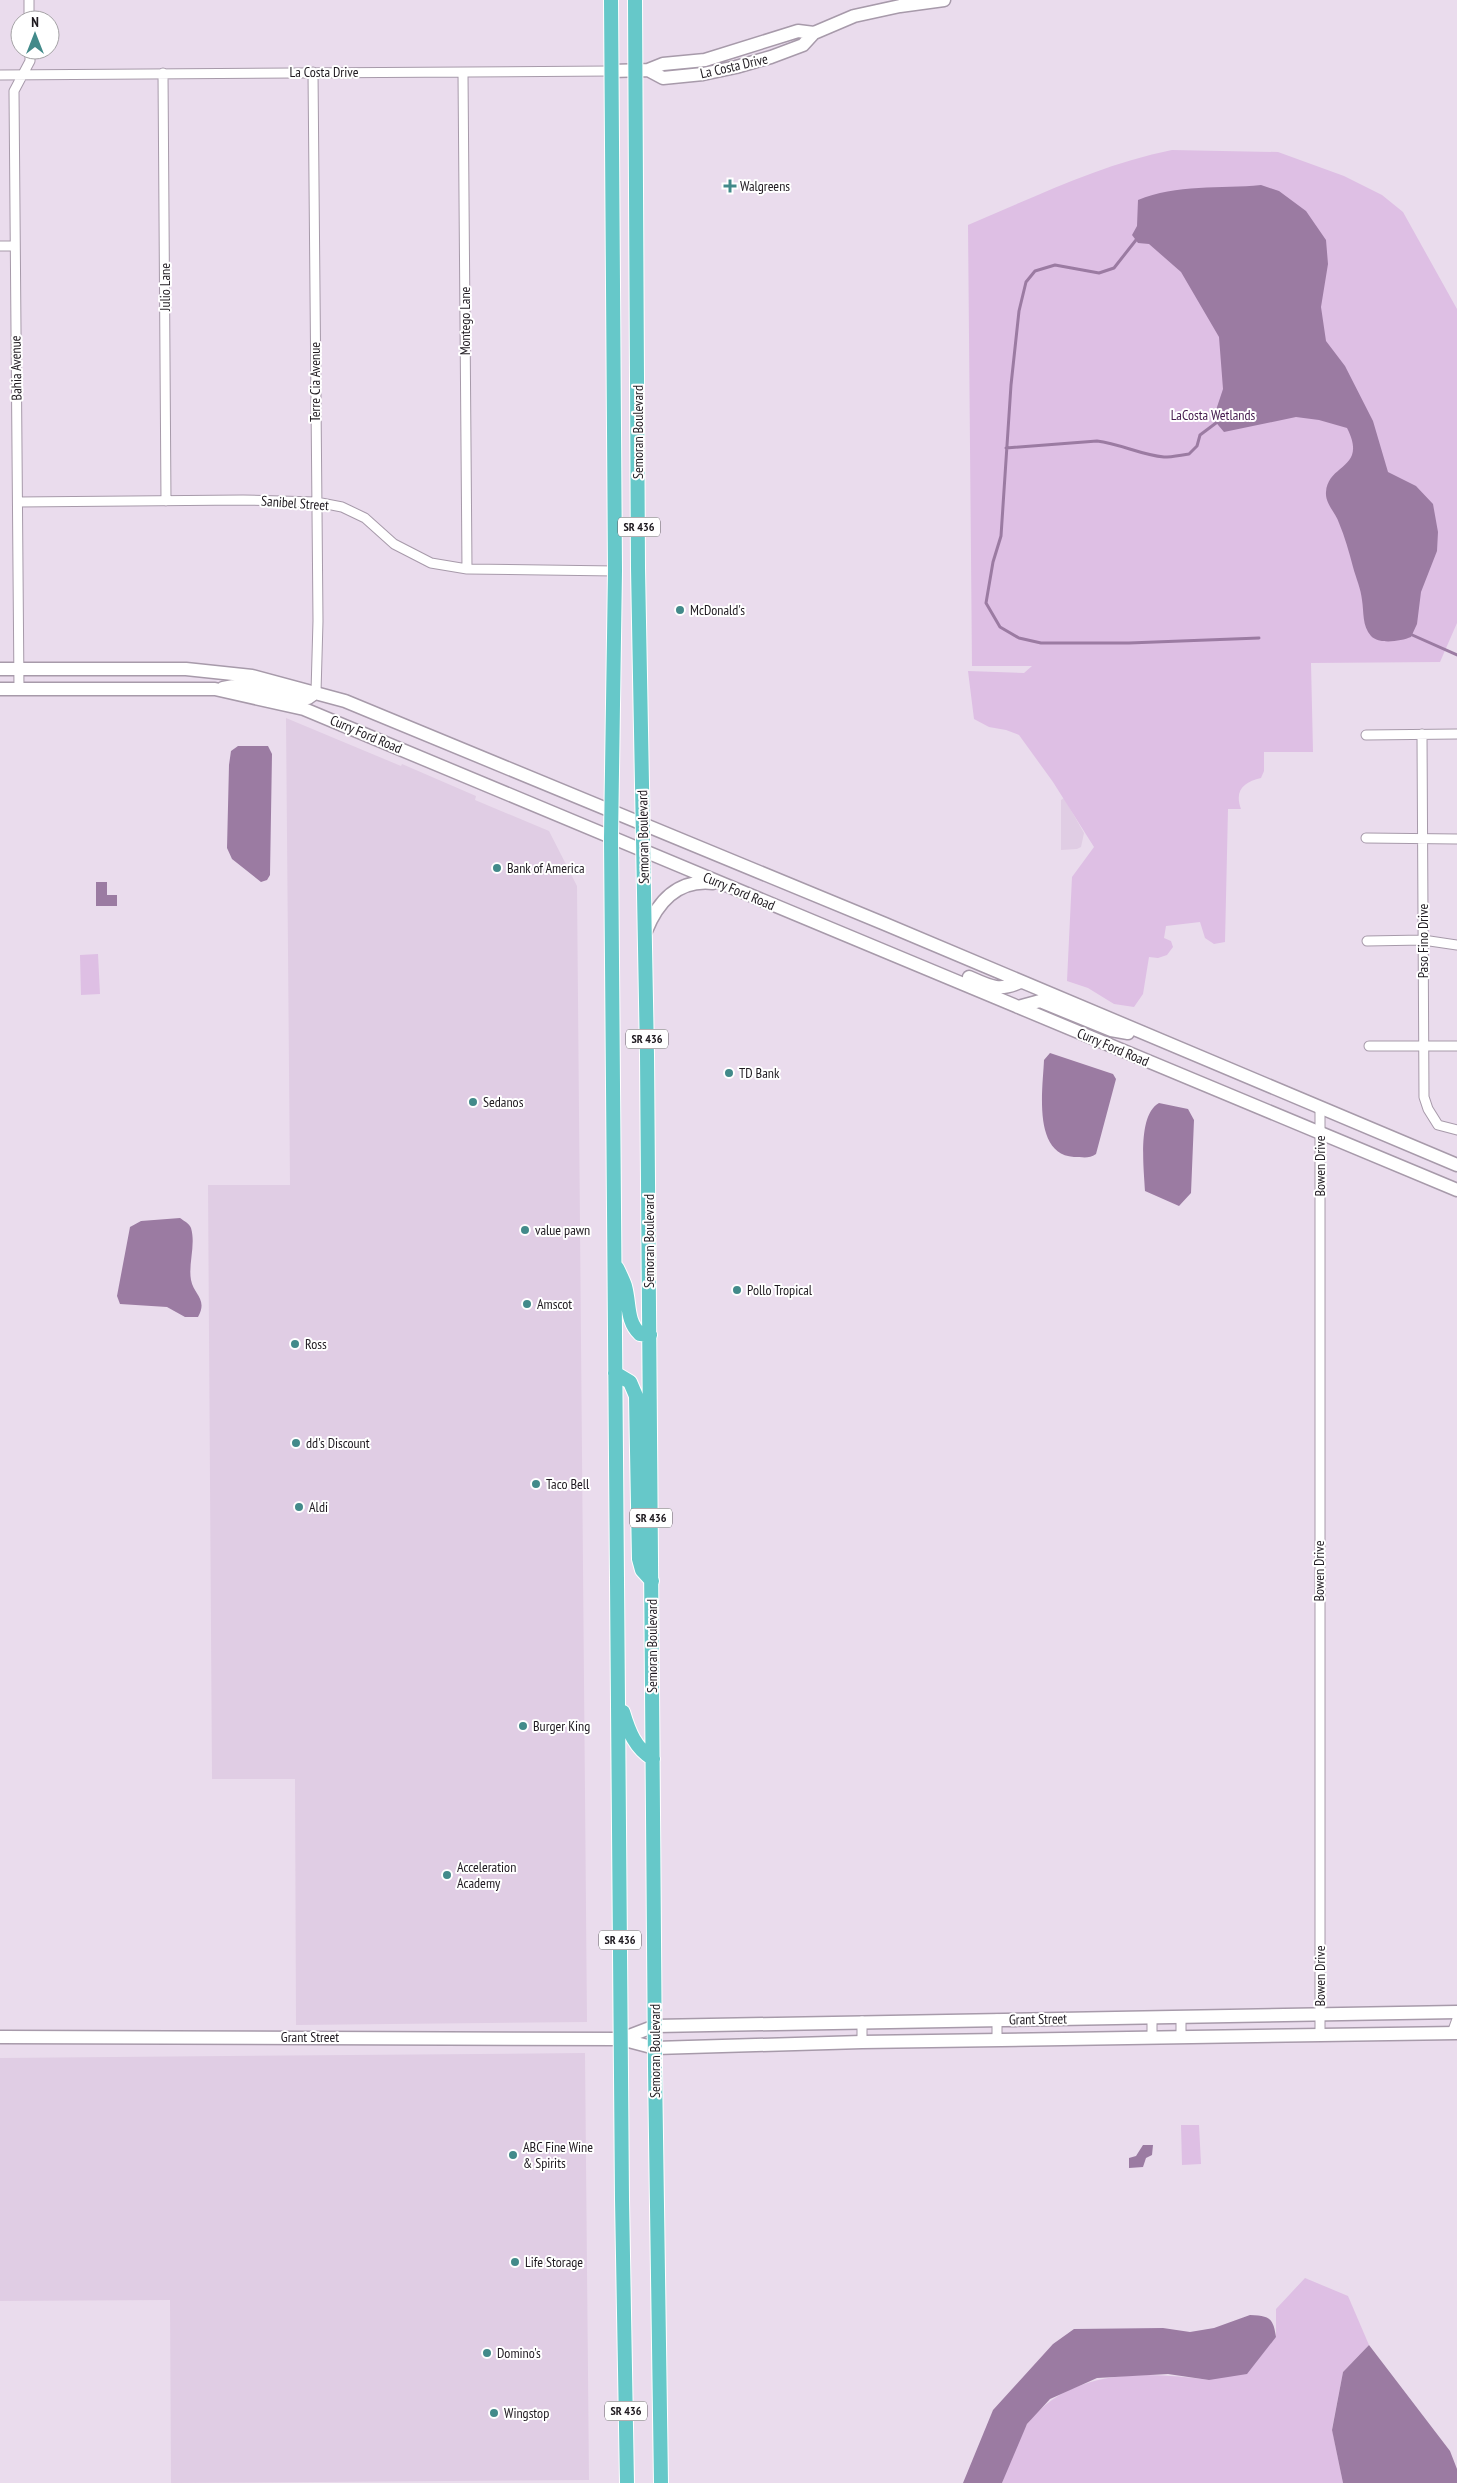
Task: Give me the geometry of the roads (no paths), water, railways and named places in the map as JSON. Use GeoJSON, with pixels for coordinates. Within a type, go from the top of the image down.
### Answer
{"type":"FeatureCollection","features":[{"type":"Feature","properties":{"kind":"main road","name":"Semoran Boulevard"},"geometry":{"type":"LineString","coordinates":[[611,0],[615,571],[611,838],[623,2308],[627,2483]]}},
{"type":"Feature","properties":{"kind":"main road","name":"Semoran Boulevard"},"geometry":{"type":"LineString","coordinates":[[635,0],[642,70],[638,568],[646,931],[655,2048],[661,2483]]}},
{"type":"Feature","properties":{"kind":"main road","name":"La Costa Drive"},"geometry":{"type":"LineString","coordinates":[[642,70],[663,78],[703,74],[736,67],[772,57],[803,45],[814,33],[854,16],[900,6],[944,0]]}},
{"type":"Feature","properties":{"kind":"main road","name":"La Costa Drive"},"geometry":{"type":"LineString","coordinates":[[611,71],[642,70],[664,64],[705,60],[798,31],[814,33]]}},
{"type":"Feature","properties":{"kind":"main road"},"geometry":{"type":"LineString","coordinates":[[736,67],[741,54],[751,47]]}},
{"type":"Feature","properties":{"kind":"main road","name":"Curry Ford Road"},"geometry":{"type":"LineString","coordinates":[[0,669],[186,669],[252,676],[345,701],[1457,1165]]}},
{"type":"Feature","properties":{"kind":"main road"},"geometry":{"type":"LineString","coordinates":[[215,690],[239,685],[308,698],[316,692]]}},
{"type":"Feature","properties":{"kind":"main road","name":"Curry Ford Road"},"geometry":{"type":"LineString","coordinates":[[0,689],[215,690],[304,709],[335,720],[611,838],[1457,1190]]}},
{"type":"Feature","properties":{"kind":"main road"},"geometry":{"type":"LineString","coordinates":[[646,931],[652,915],[664,899],[675,891],[702,882],[721,884]]}},
{"type":"Feature","properties":{"kind":"main road"},"geometry":{"type":"LineString","coordinates":[[875,947],[899,948],[998,988],[1009,988],[1020,982]]}},
{"type":"Feature","properties":{"kind":"main road"},"geometry":{"type":"LineString","coordinates":[[1018,1007],[1040,1001],[1111,1030],[1150,1036]]}},
{"type":"Feature","properties":{"kind":"main road"},"geometry":{"type":"LineString","coordinates":[[1416,1173],[1457,1184]]}},
{"type":"Feature","properties":{"kind":"main road"},"geometry":{"type":"LineString","coordinates":[[615,1262],[625,1288],[627,1307],[634,1329],[640,1334],[650,1334]]}},
{"type":"Feature","properties":{"kind":"main road"},"geometry":{"type":"LineString","coordinates":[[616,1373],[630,1382],[636,1396],[639,1560],[642,1570],[652,1581]]}},
{"type":"Feature","properties":{"kind":"main road"},"geometry":{"type":"LineString","coordinates":[[619,1700],[630,1735],[643,1753],[653,1759]]}},
{"type":"Feature","properties":{"kind":"main road","name":"Grant Street"},"geometry":{"type":"LineString","coordinates":[[621,2039],[655,2026],[1457,2012]]}},
{"type":"Feature","properties":{"kind":"main road","name":"Grant Street"},"geometry":{"type":"LineString","coordinates":[[0,2037],[621,2039],[655,2048],[862,2042],[1454,2033]]}},
{"type":"Feature","properties":{"kind":"street","name":"Bahia Avenue"},"geometry":{"type":"LineString","coordinates":[[19,689],[14,92],[30,60]]}},
{"type":"Feature","properties":{"kind":"street","name":"La Costa Drive"},"geometry":{"type":"LineString","coordinates":[[0,75],[611,71]]}},
{"type":"Feature","properties":{"kind":"street","name":"Terre Cia Avenue"},"geometry":{"type":"LineString","coordinates":[[313,72],[316,692]]}},
{"type":"Feature","properties":{"kind":"street","name":"Julio Lane"},"geometry":{"type":"LineString","coordinates":[[163,73],[166,501]]}},
{"type":"Feature","properties":{"kind":"street","name":"Montego Lane"},"geometry":{"type":"LineString","coordinates":[[463,73],[467,569]]}},
{"type":"Feature","properties":{"kind":"street"},"geometry":{"type":"LineString","coordinates":[[0,246],[15,246]]}},
{"type":"Feature","properties":{"kind":"street","name":"Sanibel Street"},"geometry":{"type":"LineString","coordinates":[[18,502],[316,502],[342,506],[357,514],[394,544],[431,564],[467,569],[615,571]]}},
{"type":"Feature","properties":{"kind":"street","name":"Paso Fino Drive"},"geometry":{"type":"LineString","coordinates":[[1422,734],[1424,1097],[1428,1109],[1438,1125],[1457,1130]]}},
{"type":"Feature","properties":{"kind":"street"},"geometry":{"type":"LineString","coordinates":[[1366,735],[1457,734]]}},
{"type":"Feature","properties":{"kind":"street"},"geometry":{"type":"LineString","coordinates":[[1366,838],[1423,837],[1457,840]]}},
{"type":"Feature","properties":{"kind":"street"},"geometry":{"type":"LineString","coordinates":[[1366,941],[1423,940],[1457,945]]}},
{"type":"Feature","properties":{"kind":"street"},"geometry":{"type":"LineString","coordinates":[[1370,1046],[1457,1046]]}},
{"type":"Feature","properties":{"kind":"street","name":"Bowen Drive"},"geometry":{"type":"LineString","coordinates":[[1320,1108],[1320,2035]]}},
{"type":"Feature","properties":{"kind":"street"},"geometry":{"type":"LineString","coordinates":[[1181,2017],[1181,2037]]}},
{"type":"Feature","properties":{"kind":"street"},"geometry":{"type":"LineString","coordinates":[[1152,2018],[1152,2037]]}},
{"type":"Feature","properties":{"kind":"street"},"geometry":{"type":"LineString","coordinates":[[997,2019],[997,2040]]}},
{"type":"Feature","properties":{"kind":"street"},"geometry":{"type":"LineString","coordinates":[[1454,2033],[1457,2019]]}},
{"type":"Feature","properties":{"kind":"street"},"geometry":{"type":"LineString","coordinates":[[862,2021],[862,2042]]}},
{"type":"Feature","properties":{"kind":"waterway"},"geometry":{"type":"LineString","coordinates":[[1136,240],[1114,268],[1099,273],[1055,265],[1035,271],[1026,282],[1019,311],[1011,385],[1001,536],[993,562],[986,603],[1000,627],[1019,638],[1041,643],[1129,643],[1259,638]]}},
{"type":"Feature","properties":{"kind":"waterway"},"geometry":{"type":"LineString","coordinates":[[1006,448],[1097,441],[1156,456],[1173,456],[1189,454],[1197,446],[1200,435],[1216,423]]}},
{"type":"Feature","properties":{"kind":"waterway"},"geometry":{"type":"LineString","coordinates":[[1410,634],[1457,655]]}},
{"type":"Feature","properties":{"kind":"place","name":"Walgreens"},"geometry":{"type":"Point","coordinates":[730,186]}},
{"type":"Feature","properties":{"kind":"place","name":"McDonald's"},"geometry":{"type":"Point","coordinates":[680,610]}},
{"type":"Feature","properties":{"kind":"place","name":"Bank of America"},"geometry":{"type":"Point","coordinates":[497,868]}},
{"type":"Feature","properties":{"kind":"place","name":"TD Bank"},"geometry":{"type":"Point","coordinates":[729,1073]}},
{"type":"Feature","properties":{"kind":"place","name":"Sedanos"},"geometry":{"type":"Point","coordinates":[473,1102]}},
{"type":"Feature","properties":{"kind":"place","name":"value pawn"},"geometry":{"type":"Point","coordinates":[525,1230]}},
{"type":"Feature","properties":{"kind":"place","name":"Pollo Tropical"},"geometry":{"type":"Point","coordinates":[737,1290]}},
{"type":"Feature","properties":{"kind":"place","name":"Amscot"},"geometry":{"type":"Point","coordinates":[527,1304]}},
{"type":"Feature","properties":{"kind":"place","name":"Ross"},"geometry":{"type":"Point","coordinates":[295,1344]}},
{"type":"Feature","properties":{"kind":"place","name":"dd's Discount"},"geometry":{"type":"Point","coordinates":[296,1443]}},
{"type":"Feature","properties":{"kind":"place","name":"Taco Bell"},"geometry":{"type":"Point","coordinates":[536,1484]}},
{"type":"Feature","properties":{"kind":"place","name":"Aldi"},"geometry":{"type":"Point","coordinates":[299,1507]}},
{"type":"Feature","properties":{"kind":"place","name":"Burger King"},"geometry":{"type":"Point","coordinates":[523,1726]}},
{"type":"Feature","properties":{"kind":"place","name":"Acceleration Academy"},"geometry":{"type":"Point","coordinates":[447,1875]}},
{"type":"Feature","properties":{"kind":"place","name":"ABC Fine Wine & Spirits"},"geometry":{"type":"Point","coordinates":[513,2155]}},
{"type":"Feature","properties":{"kind":"place","name":"Life Storage"},"geometry":{"type":"Point","coordinates":[515,2262]}},
{"type":"Feature","properties":{"kind":"place","name":"Domino's"},"geometry":{"type":"Point","coordinates":[487,2353]}},
{"type":"Feature","properties":{"kind":"place","name":"Wingstop"},"geometry":{"type":"Point","coordinates":[494,2413]}},
{"type":"Feature","properties":{"kind":"park label","name":"LaCosta Wetlands"},"geometry":{"type":"Point","coordinates":[1213,415]}}]}
